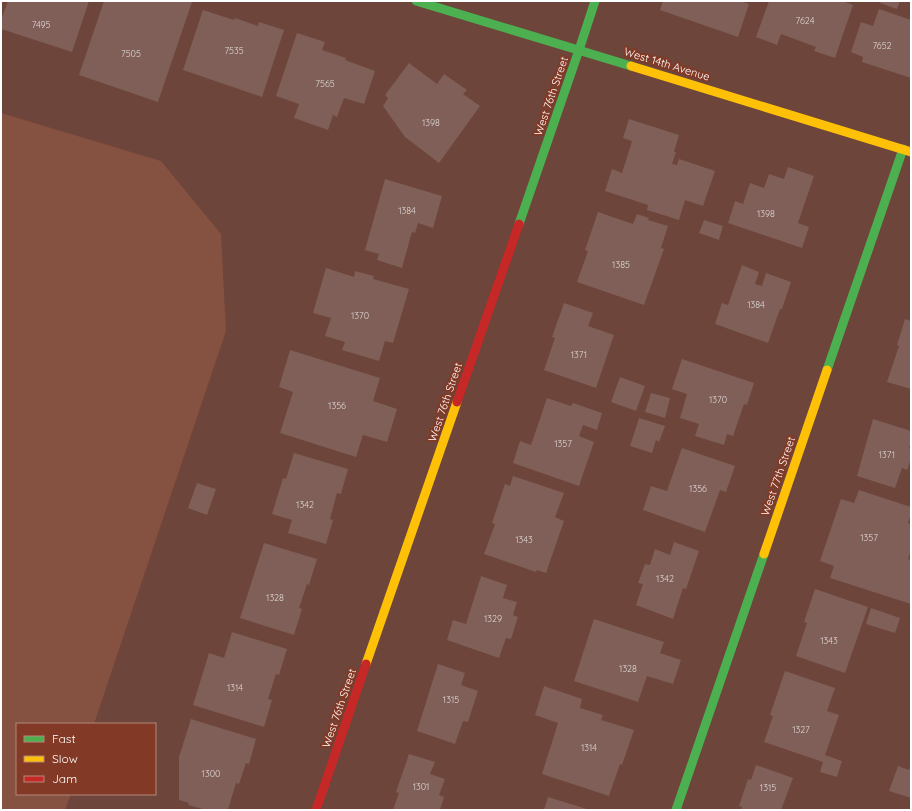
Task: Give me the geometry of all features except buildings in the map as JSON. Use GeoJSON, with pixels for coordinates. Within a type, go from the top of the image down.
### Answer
{"type":"FeatureCollection","features":[{"type":"Feature","properties":{"kind":"street","name":"West 14th Avenue"},"geometry":{"type":"LineString","coordinates":[[416,1],[907,151]]}},
{"type":"Feature","properties":{"kind":"street","name":"West 76th Street"},"geometry":{"type":"LineString","coordinates":[[316,810],[595,1]]}},
{"type":"Feature","properties":{"kind":"street","name":"West 77th Street"},"geometry":{"type":"LineString","coordinates":[[676,810],[907,151]]}},
{"type":"Feature","properties":{"kind":"shaded area"},"geometry":{"type":"Polygon","coordinates":[[[1,113],[161,161],[221,234],[226,331],[94,723],[16,723],[16,795],[71,795],[65,810],[1,810],[1,113]]]}},
{"type":"Feature","properties":{"kind":"traffic: fast"},"geometry":{"type":"LineString","coordinates":[[416,1],[631,66]]}},
{"type":"Feature","properties":{"kind":"traffic: fast"},"geometry":{"type":"LineString","coordinates":[[519,224],[595,1]]}},
{"type":"Feature","properties":{"kind":"traffic: fast"},"geometry":{"type":"LineString","coordinates":[[827,370],[903,149]]}},
{"type":"Feature","properties":{"kind":"traffic: fast"},"geometry":{"type":"LineString","coordinates":[[676,810],[764,554]]}},
{"type":"Feature","properties":{"kind":"traffic: slow"},"geometry":{"type":"LineString","coordinates":[[631,66],[911,152]]}},
{"type":"Feature","properties":{"kind":"traffic: slow"},"geometry":{"type":"LineString","coordinates":[[764,554],[827,370]]}},
{"type":"Feature","properties":{"kind":"traffic: slow"},"geometry":{"type":"LineString","coordinates":[[366,664],[457,402]]}},
{"type":"Feature","properties":{"kind":"traffic: jam"},"geometry":{"type":"LineString","coordinates":[[457,402],[519,224]]}},
{"type":"Feature","properties":{"kind":"traffic: jam"},"geometry":{"type":"LineString","coordinates":[[316,810],[366,664]]}}]}
